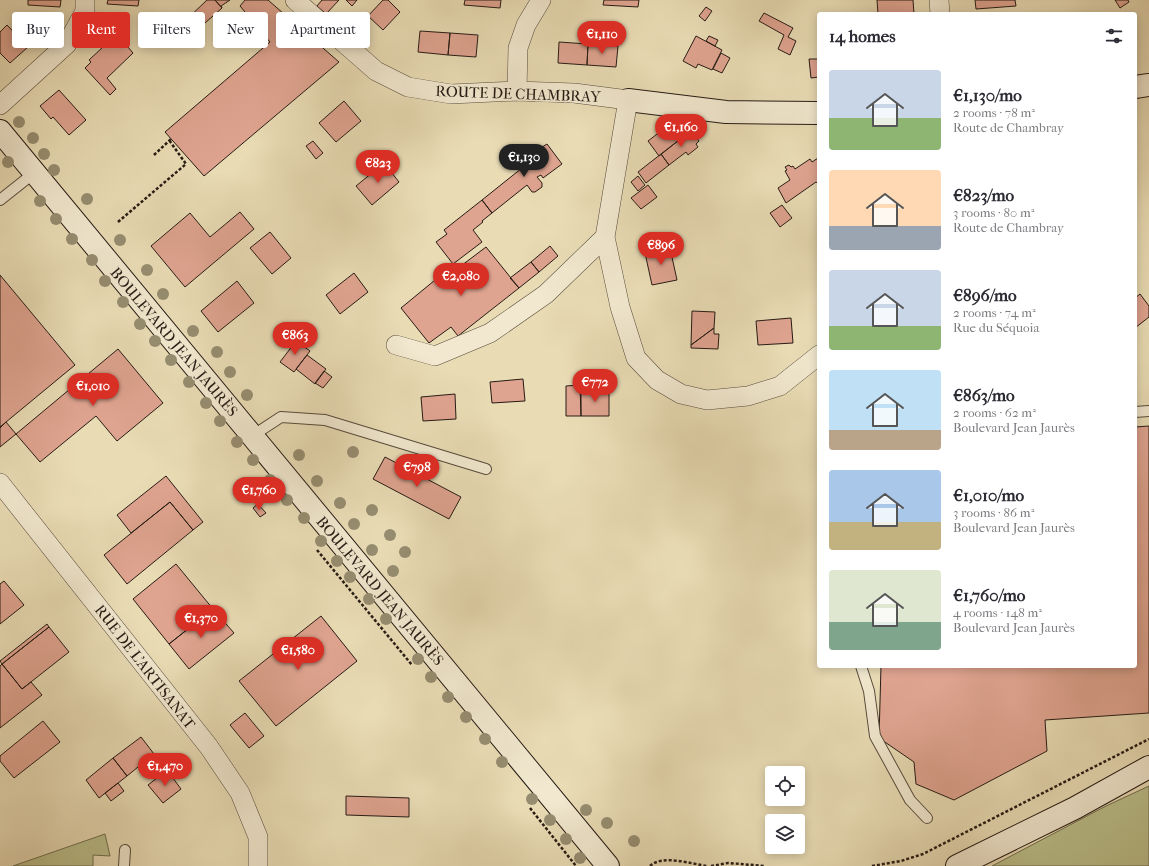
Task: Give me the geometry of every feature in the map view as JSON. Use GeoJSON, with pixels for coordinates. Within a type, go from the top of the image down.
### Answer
{"type":"FeatureCollection","features":[{"type":"Feature","properties":{"kind":"main road"},"geometry":{"type":"LineString","coordinates":[[1137,87],[1149,85]]}},
{"type":"Feature","properties":{"kind":"main road","name":"ROUTE DE CHAMBRAY"},"geometry":{"type":"LineString","coordinates":[[628,100],[726,112],[817,113]]}},
{"type":"Feature","properties":{"kind":"main road","name":"BOULEVARD JEAN JAURÈS"},"geometry":{"type":"LineString","coordinates":[[0,131],[608,866]]}},
{"type":"Feature","properties":{"kind":"main road"},"geometry":{"type":"LineString","coordinates":[[957,866],[1075,808],[1149,767]]}},
{"type":"Feature","properties":{"kind":"street"},"geometry":{"type":"LineString","coordinates":[[0,105],[67,44],[85,11],[85,0]]}},
{"type":"Feature","properties":{"kind":"street","name":"ROUTE DE CHAMBRAY"},"geometry":{"type":"LineString","coordinates":[[295,0],[376,71],[408,87],[451,94],[517,91],[574,93],[628,100]]}},
{"type":"Feature","properties":{"kind":"street"},"geometry":{"type":"LineString","coordinates":[[517,91],[518,48],[526,24],[541,0]]}},
{"type":"Feature","properties":{"kind":"street"},"geometry":{"type":"LineString","coordinates":[[939,0],[940,12]]}},
{"type":"Feature","properties":{"kind":"street"},"geometry":{"type":"LineString","coordinates":[[628,100],[604,237],[620,307],[636,358],[656,380],[681,394],[707,400],[748,396],[780,386],[817,357]]}},
{"type":"Feature","properties":{"kind":"street"},"geometry":{"type":"LineString","coordinates":[[396,345],[435,356],[490,333],[546,294],[604,237]]}},
{"type":"Feature","properties":{"kind":"street","name":"RUE DE L'ARTISANAT"},"geometry":{"type":"LineString","coordinates":[[0,483],[208,747],[240,792],[258,837],[258,866]]}},
{"type":"Feature","properties":{"kind":"lane"},"geometry":{"type":"LineString","coordinates":[[0,200],[34,173]]}},
{"type":"Feature","properties":{"kind":"lane"},"geometry":{"type":"LineString","coordinates":[[1137,412],[1149,411]]}},
{"type":"Feature","properties":{"kind":"lane"},"geometry":{"type":"LineString","coordinates":[[252,436],[281,417],[325,420],[486,469]]}},
{"type":"Feature","properties":{"kind":"lane"},"geometry":{"type":"LineString","coordinates":[[861,668],[868,691],[875,736],[910,800],[927,818]]}},
{"type":"Feature","properties":{"kind":"lane"},"geometry":{"type":"LineString","coordinates":[[124,866],[125,850]]}},
{"type":"Feature","properties":{"kind":"path"},"geometry":{"type":"LineString","coordinates":[[118,222],[186,164],[170,140],[154,155]]}},
{"type":"Feature","properties":{"kind":"path"},"geometry":{"type":"LineString","coordinates":[[872,866],[901,861],[923,854],[1149,739]]}},
{"type":"Feature","properties":{"kind":"path"},"geometry":{"type":"LineString","coordinates":[[650,866],[653,863],[663,860],[673,860],[707,866]]}},
{"type":"Feature","properties":{"kind":"path"},"geometry":{"type":"LineString","coordinates":[[711,866],[728,863],[765,866]]}},
{"type":"Feature","properties":{"kind":"green space"},"geometry":{"type":"Polygon","coordinates":[[[1149,786],[1149,866],[992,866],[1106,806],[1149,786]]]}},
{"type":"Feature","properties":{"kind":"green space"},"geometry":{"type":"Polygon","coordinates":[[[105,834],[110,856],[93,855],[93,866],[13,866],[105,834]]]}},
{"type":"Feature","properties":{"kind":"building"},"geometry":{"type":"Polygon","coordinates":[[[28,0],[61,0],[60,7],[28,5],[28,0]]]}},
{"type":"Feature","properties":{"kind":"building"},"geometry":{"type":"Polygon","coordinates":[[[108,0],[139,0],[138,6],[107,4],[108,0]]]}},
{"type":"Feature","properties":{"kind":"building"},"geometry":{"type":"Polygon","coordinates":[[[207,0],[215,0],[222,8],[217,12],[213,12],[213,16],[205,23],[205,12],[194,12],[207,0]]]}},
{"type":"Feature","properties":{"kind":"building"},"geometry":{"type":"Polygon","coordinates":[[[215,0],[230,0],[221,6],[222,8],[215,0]]]}},
{"type":"Feature","properties":{"kind":"building"},"geometry":{"type":"Polygon","coordinates":[[[245,0],[268,0],[282,12],[276,12],[276,48],[323,48],[339,62],[204,176],[165,132],[263,48],[268,48],[268,44],[270,42],[268,40],[268,12],[245,12],[240,6],[245,0]]]}},
{"type":"Feature","properties":{"kind":"building"},"geometry":{"type":"Polygon","coordinates":[[[322,0],[339,0],[328,12],[324,12],[317,6],[322,0]]]}},
{"type":"Feature","properties":{"kind":"building"},"geometry":{"type":"Polygon","coordinates":[[[346,0],[357,0],[352,6],[346,0]]]}},
{"type":"Feature","properties":{"kind":"building"},"geometry":{"type":"Polygon","coordinates":[[[383,0],[388,0],[400,12],[383,30],[370,18],[370,14],[383,0]]]}},
{"type":"Feature","properties":{"kind":"building"},"geometry":{"type":"Polygon","coordinates":[[[465,0],[501,0],[500,8],[464,5],[465,0]]]}},
{"type":"Feature","properties":{"kind":"building"},"geometry":{"type":"Polygon","coordinates":[[[604,0],[639,0],[638,7],[603,5],[604,0]]]}},
{"type":"Feature","properties":{"kind":"building"},"geometry":{"type":"Polygon","coordinates":[[[877,0],[913,0],[914,12],[878,12],[877,0]]]}},
{"type":"Feature","properties":{"kind":"building"},"geometry":{"type":"Polygon","coordinates":[[[975,0],[1015,0],[1016,6],[976,9],[975,0]]]}},
{"type":"Feature","properties":{"kind":"building"},"geometry":{"type":"Polygon","coordinates":[[[1115,0],[1128,0],[1129,2],[1120,8],[1115,0]]]}},
{"type":"Feature","properties":{"kind":"building"},"geometry":{"type":"Polygon","coordinates":[[[706,7],[712,11],[705,21],[699,16],[706,7]]]}},
{"type":"Feature","properties":{"kind":"building"},"geometry":{"type":"Polygon","coordinates":[[[764,13],[793,28],[788,37],[796,41],[790,55],[778,49],[784,35],[759,21],[764,13]]]}},
{"type":"Feature","properties":{"kind":"building"},"geometry":{"type":"Polygon","coordinates":[[[7,25],[12,30],[12,48],[27,48],[10,63],[0,53],[0,32],[7,25]]]}},
{"type":"Feature","properties":{"kind":"building"},"geometry":{"type":"Polygon","coordinates":[[[420,31],[450,33],[448,55],[418,52],[420,31]]]}},
{"type":"Feature","properties":{"kind":"building"},"geometry":{"type":"Polygon","coordinates":[[[450,33],[478,35],[476,57],[448,55],[450,33]]]}},
{"type":"Feature","properties":{"kind":"building"},"geometry":{"type":"Polygon","coordinates":[[[696,36],[722,50],[712,70],[698,64],[696,68],[683,61],[696,36]]]}},
{"type":"Feature","properties":{"kind":"building"},"geometry":{"type":"Polygon","coordinates":[[[709,36],[718,40],[715,46],[706,41],[709,36]]]}},
{"type":"Feature","properties":{"kind":"building"},"geometry":{"type":"Polygon","coordinates":[[[559,42],[588,44],[587,65],[558,63],[559,42]]]}},
{"type":"Feature","properties":{"kind":"building"},"geometry":{"type":"Polygon","coordinates":[[[588,44],[618,46],[616,67],[587,65],[588,44]]]}},
{"type":"Feature","properties":{"kind":"building"},"geometry":{"type":"Polygon","coordinates":[[[102,48],[129,48],[133,53],[107,78],[116,89],[110,95],[85,68],[91,62],[89,60],[102,48]]]}},
{"type":"Feature","properties":{"kind":"building"},"geometry":{"type":"Polygon","coordinates":[[[721,53],[730,58],[722,73],[713,69],[721,53]]]}},
{"type":"Feature","properties":{"kind":"building"},"geometry":{"type":"Polygon","coordinates":[[[809,59],[817,59],[817,77],[811,78],[809,59]]]}},
{"type":"Feature","properties":{"kind":"building"},"geometry":{"type":"Polygon","coordinates":[[[59,90],[86,120],[69,135],[53,117],[51,119],[40,106],[59,90]]]}},
{"type":"Feature","properties":{"kind":"building"},"geometry":{"type":"Polygon","coordinates":[[[344,101],[361,121],[336,142],[319,123],[344,101]]]}},
{"type":"Feature","properties":{"kind":"building"},"geometry":{"type":"Polygon","coordinates":[[[661,131],[688,133],[659,156],[648,141],[661,131]]]}},
{"type":"Feature","properties":{"kind":"building"},"geometry":{"type":"Polygon","coordinates":[[[688,133],[693,133],[699,141],[696,144],[698,147],[688,155],[686,152],[669,165],[661,154],[688,133]]]}},
{"type":"Feature","properties":{"kind":"building"},"geometry":{"type":"Polygon","coordinates":[[[313,141],[323,153],[316,159],[306,146],[313,141]]]}},
{"type":"Feature","properties":{"kind":"building"},"geometry":{"type":"Polygon","coordinates":[[[547,144],[562,164],[543,178],[541,175],[537,177],[542,183],[542,187],[535,192],[532,192],[527,185],[492,213],[482,200],[537,156],[534,152],[547,144]]]}},
{"type":"Feature","properties":{"kind":"building"},"geometry":{"type":"Polygon","coordinates":[[[661,154],[669,165],[646,183],[638,172],[661,154]]]}},
{"type":"Feature","properties":{"kind":"building"},"geometry":{"type":"Polygon","coordinates":[[[810,159],[812,162],[817,159],[817,183],[786,203],[778,188],[790,180],[785,171],[787,170],[785,167],[789,165],[791,167],[793,166],[795,169],[810,159]]]}},
{"type":"Feature","properties":{"kind":"building"},"geometry":{"type":"Polygon","coordinates":[[[384,163],[399,182],[372,205],[356,186],[384,163]]]}},
{"type":"Feature","properties":{"kind":"building"},"geometry":{"type":"Polygon","coordinates":[[[638,176],[645,185],[638,191],[631,182],[638,176]]]}},
{"type":"Feature","properties":{"kind":"building"},"geometry":{"type":"Polygon","coordinates":[[[648,185],[657,197],[641,209],[631,198],[648,185]]]}},
{"type":"Feature","properties":{"kind":"building"},"geometry":{"type":"Polygon","coordinates":[[[482,200],[492,213],[473,230],[482,242],[453,264],[436,242],[447,234],[444,230],[482,200]]]}},
{"type":"Feature","properties":{"kind":"building"},"geometry":{"type":"Polygon","coordinates":[[[782,205],[792,218],[780,227],[770,213],[782,205]]]}},
{"type":"Feature","properties":{"kind":"building"},"geometry":{"type":"Polygon","coordinates":[[[240,212],[254,229],[185,287],[151,246],[190,213],[210,237],[240,212]]]}},
{"type":"Feature","properties":{"kind":"building"},"geometry":{"type":"Polygon","coordinates":[[[270,232],[291,258],[272,274],[250,248],[270,232]]]}},
{"type":"Feature","properties":{"kind":"building"},"geometry":{"type":"Polygon","coordinates":[[[550,246],[558,256],[539,272],[531,262],[550,246]]]}},
{"type":"Feature","properties":{"kind":"building"},"geometry":{"type":"Polygon","coordinates":[[[486,247],[519,288],[458,336],[451,327],[429,343],[401,308],[446,271],[449,275],[486,247]]]}},
{"type":"Feature","properties":{"kind":"building"},"geometry":{"type":"Polygon","coordinates":[[[670,248],[677,280],[652,285],[645,253],[670,248]]]}},
{"type":"Feature","properties":{"kind":"building"},"geometry":{"type":"Polygon","coordinates":[[[531,262],[539,272],[519,288],[510,278],[531,262]]]}},
{"type":"Feature","properties":{"kind":"building"},"geometry":{"type":"Polygon","coordinates":[[[354,273],[368,292],[340,314],[326,295],[354,273]]]}},
{"type":"Feature","properties":{"kind":"building"},"geometry":{"type":"Polygon","coordinates":[[[0,275],[75,365],[0,427],[0,275]]]}},
{"type":"Feature","properties":{"kind":"building"},"geometry":{"type":"Polygon","coordinates":[[[237,281],[254,303],[218,332],[201,311],[237,281]]]}},
{"type":"Feature","properties":{"kind":"building"},"geometry":{"type":"Polygon","coordinates":[[[1140,294],[1149,306],[1149,317],[1137,326],[1137,296],[1140,294]]]}},
{"type":"Feature","properties":{"kind":"building"},"geometry":{"type":"Polygon","coordinates":[[[692,311],[715,312],[714,328],[691,345],[692,311]]]}},
{"type":"Feature","properties":{"kind":"building"},"geometry":{"type":"Polygon","coordinates":[[[791,318],[793,343],[758,345],[756,321],[791,318]]]}},
{"type":"Feature","properties":{"kind":"building"},"geometry":{"type":"Polygon","coordinates":[[[714,328],[714,334],[719,334],[718,349],[691,348],[691,345],[714,328]]]}},
{"type":"Feature","properties":{"kind":"building"},"geometry":{"type":"Polygon","coordinates":[[[296,341],[310,351],[294,372],[280,362],[296,341]]]}},
{"type":"Feature","properties":{"kind":"building"},"geometry":{"type":"Polygon","coordinates":[[[118,349],[163,403],[117,441],[96,416],[40,462],[16,434],[118,349]]]}},
{"type":"Feature","properties":{"kind":"building"},"geometry":{"type":"Polygon","coordinates":[[[307,355],[326,369],[315,384],[296,369],[307,355]]]}},
{"type":"Feature","properties":{"kind":"building"},"geometry":{"type":"Polygon","coordinates":[[[324,371],[332,377],[323,388],[315,383],[324,371]]]}},
{"type":"Feature","properties":{"kind":"building"},"geometry":{"type":"Polygon","coordinates":[[[523,379],[525,401],[492,403],[490,382],[523,379]]]}},
{"type":"Feature","properties":{"kind":"building"},"geometry":{"type":"Polygon","coordinates":[[[580,385],[581,416],[566,416],[566,386],[580,385]]]}},
{"type":"Feature","properties":{"kind":"building"},"geometry":{"type":"Polygon","coordinates":[[[581,390],[609,390],[609,416],[581,416],[581,390]]]}},
{"type":"Feature","properties":{"kind":"building"},"geometry":{"type":"Polygon","coordinates":[[[455,394],[456,419],[423,421],[421,397],[455,394]]]}},
{"type":"Feature","properties":{"kind":"building"},"geometry":{"type":"Polygon","coordinates":[[[6,422],[16,434],[0,447],[0,428],[6,422]]]}},
{"type":"Feature","properties":{"kind":"building"},"geometry":{"type":"Polygon","coordinates":[[[1149,426],[1149,713],[1045,720],[1047,751],[954,800],[916,784],[914,762],[879,738],[881,668],[1137,668],[1137,427],[1149,426]]]}},
{"type":"Feature","properties":{"kind":"building"},"geometry":{"type":"Polygon","coordinates":[[[385,457],[461,497],[449,519],[373,479],[385,457]]]}},
{"type":"Feature","properties":{"kind":"building"},"geometry":{"type":"Polygon","coordinates":[[[166,476],[203,522],[193,530],[170,502],[131,533],[117,515],[166,476]]]}},
{"type":"Feature","properties":{"kind":"building"},"geometry":{"type":"Polygon","coordinates":[[[170,502],[193,530],[127,584],[104,555],[170,502]]]}},
{"type":"Feature","properties":{"kind":"building"},"geometry":{"type":"Polygon","coordinates":[[[258,504],[266,513],[260,517],[253,508],[258,504]]]}},
{"type":"Feature","properties":{"kind":"building"},"geometry":{"type":"Polygon","coordinates":[[[176,564],[213,609],[169,644],[133,599],[176,564]]]}},
{"type":"Feature","properties":{"kind":"building"},"geometry":{"type":"Polygon","coordinates":[[[4,581],[24,605],[0,624],[0,584],[4,581]]]}},
{"type":"Feature","properties":{"kind":"building"},"geometry":{"type":"Polygon","coordinates":[[[213,609],[234,633],[189,669],[169,644],[213,609]]]}},
{"type":"Feature","properties":{"kind":"building"},"geometry":{"type":"Polygon","coordinates":[[[321,616],[357,661],[276,726],[239,681],[321,616]]]}},
{"type":"Feature","properties":{"kind":"building"},"geometry":{"type":"Polygon","coordinates":[[[47,624],[49,627],[2,664],[0,661],[47,624]]]}},
{"type":"Feature","properties":{"kind":"building"},"geometry":{"type":"Polygon","coordinates":[[[49,627],[69,652],[22,689],[2,664],[49,627]]]}},
{"type":"Feature","properties":{"kind":"building"},"geometry":{"type":"Polygon","coordinates":[[[2,664],[22,689],[31,682],[42,695],[0,728],[0,666],[2,664]]]}},
{"type":"Feature","properties":{"kind":"building"},"geometry":{"type":"Polygon","coordinates":[[[245,713],[264,736],[249,748],[230,725],[245,713]]]}},
{"type":"Feature","properties":{"kind":"building"},"geometry":{"type":"Polygon","coordinates":[[[43,721],[60,742],[14,778],[0,761],[0,756],[43,721]]]}},
{"type":"Feature","properties":{"kind":"building"},"geometry":{"type":"Polygon","coordinates":[[[141,737],[154,754],[127,776],[113,758],[141,737]]]}},
{"type":"Feature","properties":{"kind":"building"},"geometry":{"type":"Polygon","coordinates":[[[113,758],[127,776],[99,798],[86,780],[113,758]]]}},
{"type":"Feature","properties":{"kind":"building"},"geometry":{"type":"Polygon","coordinates":[[[167,770],[181,789],[163,803],[148,785],[167,770]]]}},
{"type":"Feature","properties":{"kind":"building"},"geometry":{"type":"Polygon","coordinates":[[[118,783],[124,791],[111,801],[105,793],[118,783]]]}},
{"type":"Feature","properties":{"kind":"building"},"geometry":{"type":"Polygon","coordinates":[[[346,796],[409,798],[409,817],[346,815],[346,796]]]}}]}
